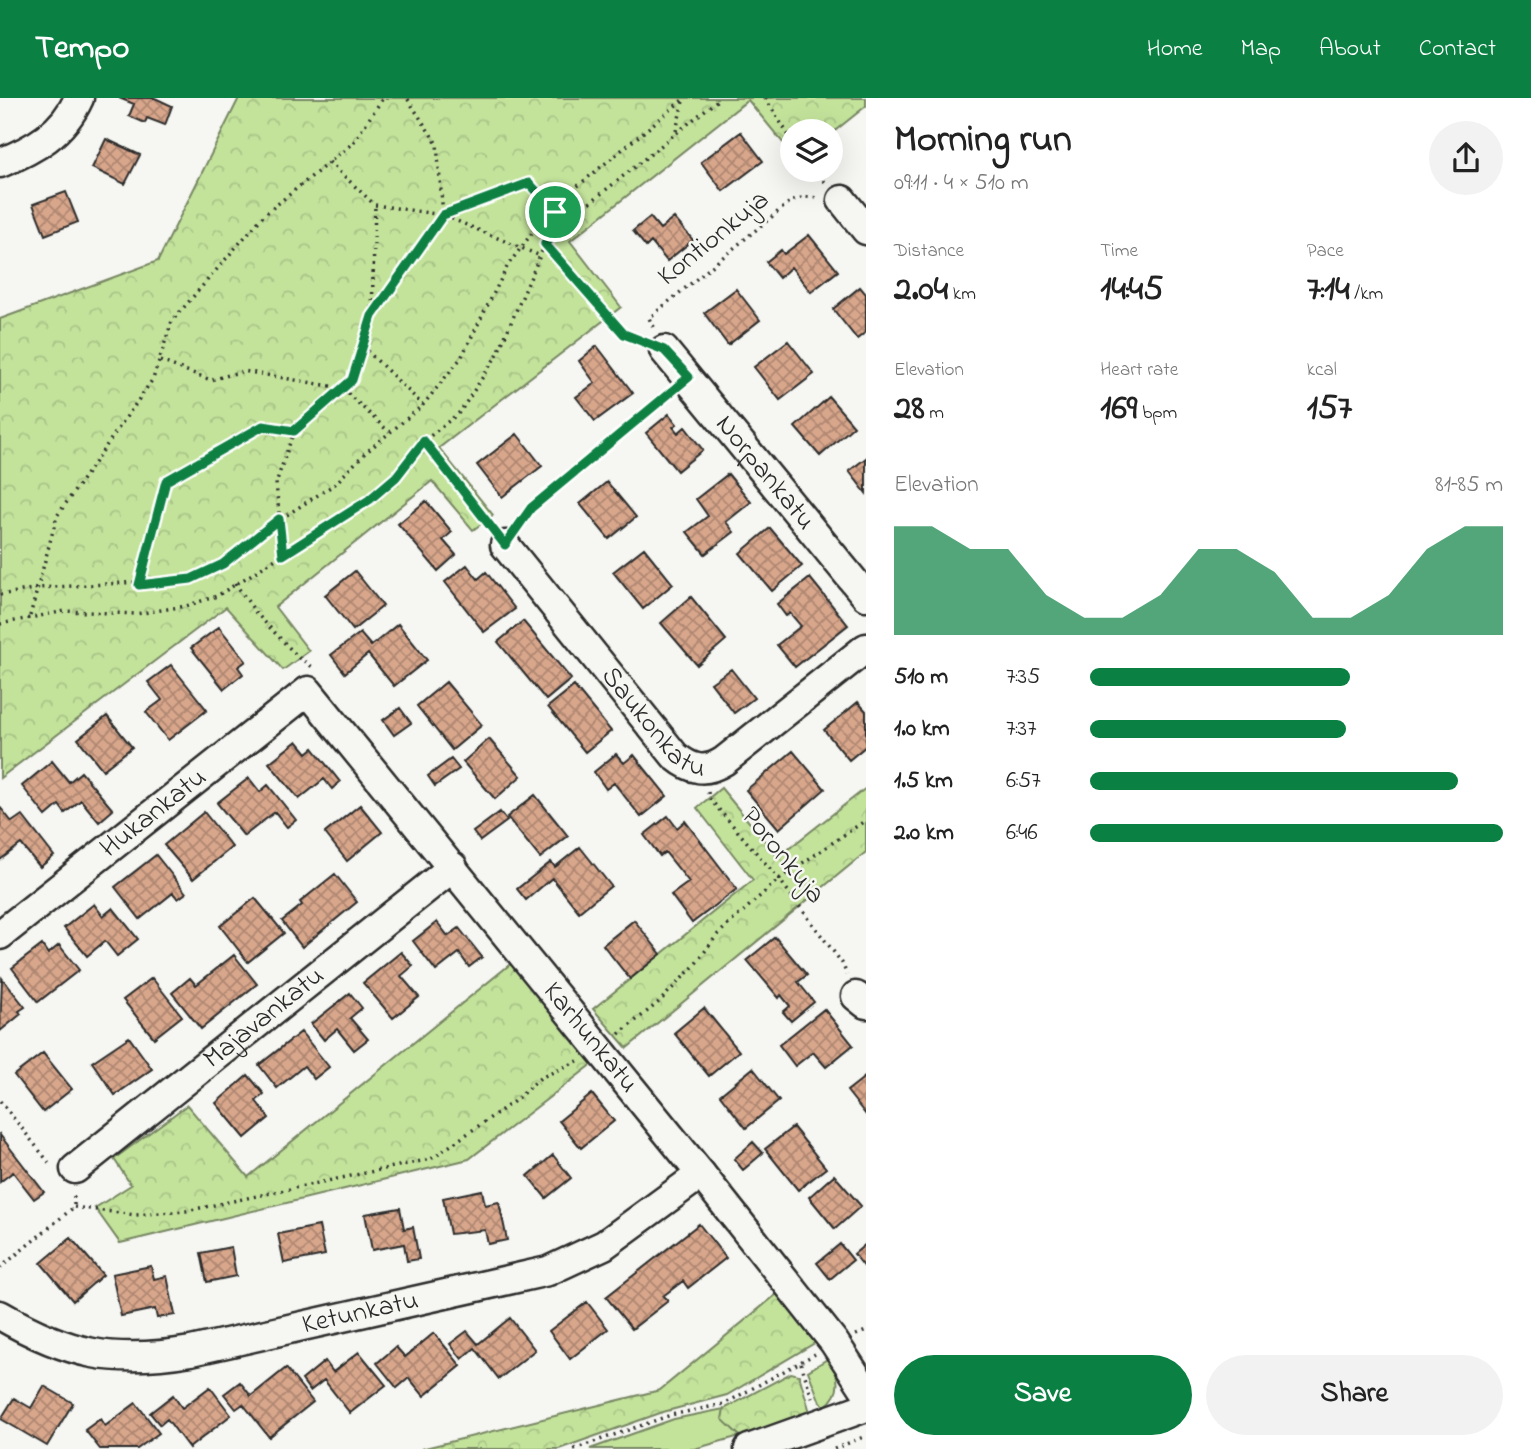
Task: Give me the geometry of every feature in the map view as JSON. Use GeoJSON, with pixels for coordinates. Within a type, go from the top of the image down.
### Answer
{"type":"FeatureCollection","features":[{"type":"Feature","properties":{"kind":"street"},"geometry":{"type":"LineString","coordinates":[[0,163],[47,141],[71,115],[79,98]]}},
{"type":"Feature","properties":{"kind":"street"},"geometry":{"type":"LineString","coordinates":[[842,200],[866,230]]}},
{"type":"Feature","properties":{"kind":"street","name":"Norpankatu"},"geometry":{"type":"LineString","coordinates":[[664,350],[689,377],[866,596]]}},
{"type":"Feature","properties":{"kind":"street","name":"Saukonkatu"},"geometry":{"type":"LineString","coordinates":[[505,545],[675,756],[694,768],[703,770],[724,761],[866,648]]}},
{"type":"Feature","properties":{"kind":"street","name":"Karhunkatu"},"geometry":{"type":"LineString","coordinates":[[308,691],[453,867],[834,1342],[864,1414]]}},
{"type":"Feature","properties":{"kind":"street","name":"Hukankatu"},"geometry":{"type":"LineString","coordinates":[[0,935],[308,691]]}},
{"type":"Feature","properties":{"kind":"street","name":"Majavankatu"},"geometry":{"type":"LineString","coordinates":[[75,1169],[453,867]]}},
{"type":"Feature","properties":{"kind":"street","name":"Ketunkatu"},"geometry":{"type":"LineString","coordinates":[[0,1315],[32,1333],[90,1353],[145,1359],[191,1351],[548,1271],[604,1245],[701,1174]]}},
{"type":"Feature","properties":{"kind":"street"},"geometry":{"type":"LineString","coordinates":[[749,1449],[864,1414]]}},
{"type":"Feature","properties":{"kind":"path"},"geometry":{"type":"LineString","coordinates":[[30,616],[57,516],[153,379],[172,321],[264,215],[353,143],[383,98]]}},
{"type":"Feature","properties":{"kind":"path"},"geometry":{"type":"LineString","coordinates":[[407,98],[437,144],[443,215]]}},
{"type":"Feature","properties":{"kind":"path"},"geometry":{"type":"LineString","coordinates":[[0,624],[65,611],[136,614],[174,608],[217,596],[369,500],[396,477],[424,441],[460,412],[497,355],[545,244],[566,223],[720,98]]}},
{"type":"Feature","properties":{"kind":"path"},"geometry":{"type":"LineString","coordinates":[[765,98],[780,122]]}},
{"type":"Feature","properties":{"kind":"path"},"geometry":{"type":"LineString","coordinates":[[676,133],[684,99]]}},
{"type":"Feature","properties":{"kind":"path"},"geometry":{"type":"LineString","coordinates":[[0,595],[38,587],[139,585],[191,579],[223,564],[279,519],[335,484],[389,432],[423,405],[461,358],[508,265],[551,208],[684,99]]}},
{"type":"Feature","properties":{"kind":"path"},"geometry":{"type":"LineString","coordinates":[[329,162],[375,205],[443,215],[538,255]]}},
{"type":"Feature","properties":{"kind":"path"},"geometry":{"type":"LineString","coordinates":[[283,555],[276,483],[294,431],[352,380],[372,316],[443,215],[529,183],[566,223]]}},
{"type":"Feature","properties":{"kind":"path","name":"Kontionkuja"},"geometry":{"type":"LineString","coordinates":[[664,350],[649,318],[791,201],[805,197],[842,200]]}},
{"type":"Feature","properties":{"kind":"path"},"geometry":{"type":"LineString","coordinates":[[372,316],[375,205]]}},
{"type":"Feature","properties":{"kind":"path"},"geometry":{"type":"LineString","coordinates":[[545,244],[551,208]]}},
{"type":"Feature","properties":{"kind":"path"},"geometry":{"type":"LineString","coordinates":[[545,244],[624,334],[664,350]]}},
{"type":"Feature","properties":{"kind":"path"},"geometry":{"type":"LineString","coordinates":[[361,348],[423,405]]}},
{"type":"Feature","properties":{"kind":"path"},"geometry":{"type":"LineString","coordinates":[[160,361],[211,380],[243,371],[342,388],[389,432]]}},
{"type":"Feature","properties":{"kind":"path"},"geometry":{"type":"LineString","coordinates":[[424,441],[505,545],[531,508],[689,377]]}},
{"type":"Feature","properties":{"kind":"path"},"geometry":{"type":"LineString","coordinates":[[139,585],[166,481],[263,426],[294,431]]}},
{"type":"Feature","properties":{"kind":"path"},"geometry":{"type":"LineString","coordinates":[[235,583],[256,613],[299,658]]}},
{"type":"Feature","properties":{"kind":"path","name":"Poronkuja"},"geometry":{"type":"LineString","coordinates":[[703,770],[709,798],[779,879],[842,963]]}},
{"type":"Feature","properties":{"kind":"path"},"geometry":{"type":"LineString","coordinates":[[0,1268],[74,1207],[135,1215],[186,1212],[431,1159],[513,1102],[540,1078],[600,1050],[659,1002],[694,966],[718,934],[779,879],[866,820]]}},
{"type":"Feature","properties":{"kind":"path"},"geometry":{"type":"LineString","coordinates":[[0,1101],[52,1167],[75,1169],[74,1207]]}},
{"type":"Feature","properties":{"kind":"path"},"geometry":{"type":"LineString","coordinates":[[574,1449],[671,1415],[724,1404],[834,1342],[866,1331]]}},
{"type":"Feature","properties":{"kind":"path"},"geometry":{"type":"LineString","coordinates":[[834,1449],[864,1414]]}},
{"type":"Feature","properties":{"kind":"green space"},"geometry":{"type":"Polygon","coordinates":[[[239,98],[866,98],[866,106],[843,124],[843,119],[780,119],[780,139],[748,100],[570,241],[621,307],[439,448],[493,515],[473,530],[432,481],[275,607],[309,651],[283,670],[226,607],[0,778],[0,319],[158,261],[239,98]]]}},
{"type":"Feature","properties":{"kind":"green space"},"geometry":{"type":"Polygon","coordinates":[[[721,788],[778,857],[866,788],[866,852],[627,1048],[593,1009],[753,880],[697,808],[721,788]]]}},
{"type":"Feature","properties":{"kind":"green space"},"geometry":{"type":"Polygon","coordinates":[[[513,962],[594,1063],[469,1159],[120,1243],[95,1208],[131,1185],[114,1159],[187,1105],[248,1177],[513,962]]]}},
{"type":"Feature","properties":{"kind":"green space"},"geometry":{"type":"Polygon","coordinates":[[[777,1294],[818,1341],[727,1395],[663,1412],[559,1449],[421,1449],[660,1390],[777,1294]]]}},
{"type":"Feature","properties":{"kind":"green space"},"geometry":{"type":"Polygon","coordinates":[[[829,1358],[838,1383],[835,1395],[825,1406],[820,1402],[808,1371],[829,1358]]]}},
{"type":"Feature","properties":{"kind":"green space"},"geometry":{"type":"Polygon","coordinates":[[[791,1373],[799,1375],[809,1409],[807,1413],[740,1436],[722,1419],[724,1409],[791,1373]]]}},
{"type":"Feature","properties":{"kind":"green space"},"geometry":{"type":"Polygon","coordinates":[[[724,1409],[723,1419],[740,1436],[694,1449],[590,1449],[674,1419],[724,1409]]]}},
{"type":"Feature","properties":{"kind":"building"},"geometry":{"type":"Polygon","coordinates":[[[119,98],[155,98],[172,106],[165,125],[147,118],[145,123],[129,116],[134,104],[119,98]]]}},
{"type":"Feature","properties":{"kind":"building"},"geometry":{"type":"Polygon","coordinates":[[[741,132],[763,161],[723,191],[701,162],[741,132]]]}},
{"type":"Feature","properties":{"kind":"building"},"geometry":{"type":"Polygon","coordinates":[[[106,139],[140,155],[125,184],[92,168],[106,139]]]}},
{"type":"Feature","properties":{"kind":"building"},"geometry":{"type":"Polygon","coordinates":[[[66,192],[78,222],[45,235],[33,204],[66,192]]]}},
{"type":"Feature","properties":{"kind":"building"},"geometry":{"type":"Polygon","coordinates":[[[650,217],[660,229],[674,218],[693,240],[667,261],[651,242],[646,247],[633,231],[650,217]]]}},
{"type":"Feature","properties":{"kind":"building"},"geometry":{"type":"Polygon","coordinates":[[[809,235],[838,271],[811,292],[791,267],[779,278],[766,262],[781,250],[784,254],[809,235]]]}},
{"type":"Feature","properties":{"kind":"building"},"geometry":{"type":"Polygon","coordinates":[[[860,287],[866,294],[866,332],[857,339],[833,309],[860,287]]]}},
{"type":"Feature","properties":{"kind":"building"},"geometry":{"type":"Polygon","coordinates":[[[736,289],[760,320],[728,345],[704,313],[736,289]]]}},
{"type":"Feature","properties":{"kind":"building"},"geometry":{"type":"Polygon","coordinates":[[[788,341],[814,374],[780,400],[754,367],[788,341]]]}},
{"type":"Feature","properties":{"kind":"building"},"geometry":{"type":"Polygon","coordinates":[[[597,346],[633,393],[595,421],[576,397],[595,383],[579,361],[597,346]]]}},
{"type":"Feature","properties":{"kind":"building"},"geometry":{"type":"Polygon","coordinates":[[[829,397],[854,426],[820,456],[795,427],[829,397]]]}},
{"type":"Feature","properties":{"kind":"building"},"geometry":{"type":"Polygon","coordinates":[[[669,414],[677,424],[673,427],[678,433],[685,427],[703,450],[677,471],[646,433],[669,414]]]}},
{"type":"Feature","properties":{"kind":"building"},"geometry":{"type":"Polygon","coordinates":[[[517,434],[542,466],[502,497],[477,465],[517,434]]]}},
{"type":"Feature","properties":{"kind":"building"},"geometry":{"type":"Polygon","coordinates":[[[866,458],[866,493],[849,471],[866,458]]]}},
{"type":"Feature","properties":{"kind":"building"},"geometry":{"type":"Polygon","coordinates":[[[728,474],[751,502],[726,522],[734,532],[705,554],[687,532],[708,516],[696,499],[728,474]]]}},
{"type":"Feature","properties":{"kind":"building"},"geometry":{"type":"Polygon","coordinates":[[[607,482],[636,517],[609,539],[580,504],[607,482]]]}},
{"type":"Feature","properties":{"kind":"building"},"geometry":{"type":"Polygon","coordinates":[[[426,501],[452,532],[443,540],[456,555],[438,571],[398,524],[426,501]]]}},
{"type":"Feature","properties":{"kind":"building"},"geometry":{"type":"Polygon","coordinates":[[[770,528],[802,566],[772,591],[740,553],[770,528]]]}},
{"type":"Feature","properties":{"kind":"building"},"geometry":{"type":"Polygon","coordinates":[[[644,548],[673,584],[643,609],[613,572],[644,548]]]}},
{"type":"Feature","properties":{"kind":"building"},"geometry":{"type":"Polygon","coordinates":[[[467,565],[478,579],[486,572],[515,609],[484,632],[445,582],[467,565]]]}},
{"type":"Feature","properties":{"kind":"building"},"geometry":{"type":"Polygon","coordinates":[[[355,571],[383,606],[353,630],[325,595],[355,571]]]}},
{"type":"Feature","properties":{"kind":"building"},"geometry":{"type":"Polygon","coordinates":[[[810,578],[848,625],[795,667],[777,645],[801,626],[790,613],[786,616],[777,604],[810,578]]]}},
{"type":"Feature","properties":{"kind":"building"},"geometry":{"type":"Polygon","coordinates":[[[691,597],[726,640],[697,665],[661,623],[691,597]]]}},
{"type":"Feature","properties":{"kind":"building"},"geometry":{"type":"Polygon","coordinates":[[[523,621],[571,679],[546,700],[498,642],[523,621]]]}},
{"type":"Feature","properties":{"kind":"building"},"geometry":{"type":"Polygon","coordinates":[[[398,624],[427,660],[394,686],[368,654],[345,673],[331,655],[360,633],[371,646],[398,624]]]}},
{"type":"Feature","properties":{"kind":"building"},"geometry":{"type":"Polygon","coordinates":[[[219,627],[246,661],[238,667],[243,674],[224,689],[191,648],[219,627]]]}},
{"type":"Feature","properties":{"kind":"building"},"geometry":{"type":"Polygon","coordinates":[[[171,665],[207,710],[168,740],[146,712],[162,700],[148,682],[171,665]]]}},
{"type":"Feature","properties":{"kind":"building"},"geometry":{"type":"Polygon","coordinates":[[[731,669],[754,698],[734,713],[711,683],[731,669]]]}},
{"type":"Feature","properties":{"kind":"building"},"geometry":{"type":"Polygon","coordinates":[[[446,682],[482,725],[452,750],[417,706],[446,682]]]}},
{"type":"Feature","properties":{"kind":"building"},"geometry":{"type":"Polygon","coordinates":[[[574,686],[611,731],[585,752],[548,707],[574,686]]]}},
{"type":"Feature","properties":{"kind":"building"},"geometry":{"type":"Polygon","coordinates":[[[858,702],[866,711],[866,746],[849,760],[824,730],[858,702]]]}},
{"type":"Feature","properties":{"kind":"building"},"geometry":{"type":"Polygon","coordinates":[[[400,708],[411,723],[394,735],[383,720],[400,708]]]}},
{"type":"Feature","properties":{"kind":"building"},"geometry":{"type":"Polygon","coordinates":[[[107,716],[132,747],[103,770],[78,739],[107,716]]]}},
{"type":"Feature","properties":{"kind":"building"},"geometry":{"type":"Polygon","coordinates":[[[489,739],[521,776],[495,799],[463,762],[489,739]]]}},
{"type":"Feature","properties":{"kind":"building"},"geometry":{"type":"Polygon","coordinates":[[[297,741],[307,753],[313,748],[340,782],[332,789],[324,779],[299,799],[269,763],[297,741]]]}},
{"type":"Feature","properties":{"kind":"building"},"geometry":{"type":"Polygon","coordinates":[[[793,751],[825,789],[779,829],[746,790],[793,751]]]}},
{"type":"Feature","properties":{"kind":"building"},"geometry":{"type":"Polygon","coordinates":[[[616,754],[624,763],[634,755],[667,796],[641,817],[614,783],[606,789],[594,772],[616,754]]]}},
{"type":"Feature","properties":{"kind":"building"},"geometry":{"type":"Polygon","coordinates":[[[451,759],[459,769],[435,786],[428,776],[451,759]]]}},
{"type":"Feature","properties":{"kind":"building"},"geometry":{"type":"Polygon","coordinates":[[[52,761],[69,782],[81,772],[113,810],[99,822],[81,800],[65,813],[59,805],[46,816],[22,786],[52,761]]]}},
{"type":"Feature","properties":{"kind":"building"},"geometry":{"type":"Polygon","coordinates":[[[249,778],[260,792],[268,785],[296,820],[287,827],[275,812],[244,836],[217,803],[249,778]]]}},
{"type":"Feature","properties":{"kind":"building"},"geometry":{"type":"Polygon","coordinates":[[[535,795],[568,836],[540,858],[507,817],[535,795]]]}},
{"type":"Feature","properties":{"kind":"building"},"geometry":{"type":"Polygon","coordinates":[[[360,805],[382,832],[347,861],[325,833],[360,805]]]}},
{"type":"Feature","properties":{"kind":"building"},"geometry":{"type":"Polygon","coordinates":[[[0,807],[12,822],[22,815],[54,856],[40,867],[21,844],[0,860],[0,807]]]}},
{"type":"Feature","properties":{"kind":"building"},"geometry":{"type":"Polygon","coordinates":[[[204,812],[232,847],[193,879],[164,845],[204,812]]]}},
{"type":"Feature","properties":{"kind":"building"},"geometry":{"type":"Polygon","coordinates":[[[500,812],[507,821],[480,841],[473,832],[500,812]]]}},
{"type":"Feature","properties":{"kind":"building"},"geometry":{"type":"Polygon","coordinates":[[[668,816],[677,828],[685,821],[737,889],[692,923],[671,895],[689,882],[665,852],[660,856],[644,835],[668,816]]]}},
{"type":"Feature","properties":{"kind":"building"},"geometry":{"type":"Polygon","coordinates":[[[580,847],[611,886],[579,912],[552,878],[526,900],[517,889],[551,862],[555,867],[580,847]]]}},
{"type":"Feature","properties":{"kind":"building"},"geometry":{"type":"Polygon","coordinates":[[[156,855],[186,893],[178,899],[173,893],[140,919],[115,887],[156,855]]]}},
{"type":"Feature","properties":{"kind":"building"},"geometry":{"type":"Polygon","coordinates":[[[335,874],[357,902],[302,947],[282,921],[302,905],[300,902],[335,874]]]}},
{"type":"Feature","properties":{"kind":"building"},"geometry":{"type":"Polygon","coordinates":[[[255,898],[284,933],[248,962],[220,926],[255,898]]]}},
{"type":"Feature","properties":{"kind":"building"},"geometry":{"type":"Polygon","coordinates":[[[94,904],[103,916],[113,908],[138,939],[117,956],[105,941],[87,956],[64,928],[94,904]]]}},
{"type":"Feature","properties":{"kind":"building"},"geometry":{"type":"Polygon","coordinates":[[[634,920],[661,954],[630,979],[603,945],[634,920]]]}},
{"type":"Feature","properties":{"kind":"building"},"geometry":{"type":"Polygon","coordinates":[[[437,922],[448,936],[459,928],[482,957],[469,967],[459,953],[436,971],[413,941],[437,922]]]}},
{"type":"Feature","properties":{"kind":"building"},"geometry":{"type":"Polygon","coordinates":[[[775,937],[807,975],[798,982],[814,1002],[791,1021],[783,1012],[790,1006],[781,995],[779,998],[747,960],[775,937]]]}},
{"type":"Feature","properties":{"kind":"building"},"geometry":{"type":"Polygon","coordinates":[[[42,945],[48,954],[59,945],[79,970],[38,1002],[12,968],[42,945]]]}},
{"type":"Feature","properties":{"kind":"building"},"geometry":{"type":"Polygon","coordinates":[[[401,952],[413,966],[401,976],[419,997],[393,1018],[363,983],[401,952]]]}},
{"type":"Feature","properties":{"kind":"building"},"geometry":{"type":"Polygon","coordinates":[[[234,955],[257,984],[201,1029],[172,993],[190,978],[196,985],[234,955]]]}},
{"type":"Feature","properties":{"kind":"building"},"geometry":{"type":"Polygon","coordinates":[[[2,978],[25,1007],[19,1011],[21,1014],[0,1031],[2,978]]]}},
{"type":"Feature","properties":{"kind":"building"},"geometry":{"type":"Polygon","coordinates":[[[152,978],[182,1016],[154,1038],[123,1000],[152,978]]]}},
{"type":"Feature","properties":{"kind":"building"},"geometry":{"type":"Polygon","coordinates":[[[350,993],[362,1008],[350,1018],[368,1039],[354,1050],[337,1029],[324,1040],[311,1024],[350,993]]]}},
{"type":"Feature","properties":{"kind":"building"},"geometry":{"type":"Polygon","coordinates":[[[704,1008],[739,1051],[709,1076],[674,1033],[704,1008]]]}},
{"type":"Feature","properties":{"kind":"building"},"geometry":{"type":"Polygon","coordinates":[[[824,1009],[853,1045],[826,1067],[813,1052],[795,1066],[779,1045],[824,1009]]]}},
{"type":"Feature","properties":{"kind":"building"},"geometry":{"type":"Polygon","coordinates":[[[301,1032],[329,1067],[314,1079],[304,1066],[277,1088],[259,1065],[301,1032]]]}},
{"type":"Feature","properties":{"kind":"building"},"geometry":{"type":"Polygon","coordinates":[[[129,1037],[152,1069],[115,1095],[92,1062],[129,1037]]]}},
{"type":"Feature","properties":{"kind":"building"},"geometry":{"type":"Polygon","coordinates":[[[43,1053],[72,1089],[43,1112],[14,1075],[43,1053]]]}},
{"type":"Feature","properties":{"kind":"building"},"geometry":{"type":"Polygon","coordinates":[[[753,1068],[779,1101],[746,1128],[720,1095],[753,1068]]]}},
{"type":"Feature","properties":{"kind":"building"},"geometry":{"type":"Polygon","coordinates":[[[248,1075],[264,1094],[256,1101],[269,1118],[245,1138],[216,1103],[248,1075]]]}},
{"type":"Feature","properties":{"kind":"building"},"geometry":{"type":"Polygon","coordinates":[[[866,1076],[866,1115],[847,1091],[866,1076]]]}},
{"type":"Feature","properties":{"kind":"building"},"geometry":{"type":"Polygon","coordinates":[[[592,1094],[614,1121],[581,1148],[559,1121],[592,1094]]]}},
{"type":"Feature","properties":{"kind":"building"},"geometry":{"type":"Polygon","coordinates":[[[793,1127],[826,1168],[798,1190],[765,1149],[793,1127]]]}},
{"type":"Feature","properties":{"kind":"building"},"geometry":{"type":"Polygon","coordinates":[[[0,1135],[44,1192],[34,1199],[13,1172],[0,1182],[0,1135]]]}},
{"type":"Feature","properties":{"kind":"building"},"geometry":{"type":"Polygon","coordinates":[[[753,1142],[763,1153],[743,1170],[734,1159],[753,1142]]]}},
{"type":"Feature","properties":{"kind":"building"},"geometry":{"type":"Polygon","coordinates":[[[553,1155],[571,1178],[546,1198],[528,1176],[553,1155]]]}},
{"type":"Feature","properties":{"kind":"building"},"geometry":{"type":"Polygon","coordinates":[[[834,1175],[861,1206],[835,1229],[809,1197],[834,1175]]]}},
{"type":"Feature","properties":{"kind":"building"},"geometry":{"type":"Polygon","coordinates":[[[482,1190],[485,1205],[499,1202],[507,1240],[488,1244],[485,1230],[450,1234],[443,1198],[482,1190]]]}},
{"type":"Feature","properties":{"kind":"building"},"geometry":{"type":"Polygon","coordinates":[[[400,1208],[404,1229],[413,1227],[419,1259],[407,1261],[404,1244],[372,1250],[365,1214],[400,1208]]]}},
{"type":"Feature","properties":{"kind":"building"},"geometry":{"type":"Polygon","coordinates":[[[699,1224],[726,1258],[688,1288],[683,1281],[663,1296],[668,1301],[632,1329],[606,1297],[699,1224]]]}},
{"type":"Feature","properties":{"kind":"building"},"geometry":{"type":"Polygon","coordinates":[[[319,1226],[325,1255],[284,1263],[278,1234],[319,1226]]]}},
{"type":"Feature","properties":{"kind":"building"},"geometry":{"type":"Polygon","coordinates":[[[71,1238],[103,1275],[73,1301],[41,1263],[71,1238]]]}},
{"type":"Feature","properties":{"kind":"building"},"geometry":{"type":"Polygon","coordinates":[[[840,1244],[853,1260],[830,1279],[817,1263],[840,1244]]]}},
{"type":"Feature","properties":{"kind":"building"},"geometry":{"type":"Polygon","coordinates":[[[866,1244],[866,1269],[854,1254],[866,1244]]]}},
{"type":"Feature","properties":{"kind":"building"},"geometry":{"type":"Polygon","coordinates":[[[231,1247],[236,1276],[207,1282],[201,1253],[231,1247]]]}},
{"type":"Feature","properties":{"kind":"building"},"geometry":{"type":"Polygon","coordinates":[[[151,1266],[154,1279],[167,1276],[175,1315],[157,1318],[155,1309],[121,1316],[112,1274],[151,1266]]]}},
{"type":"Feature","properties":{"kind":"building"},"geometry":{"type":"Polygon","coordinates":[[[587,1302],[608,1329],[570,1359],[549,1331],[587,1302]]]}},
{"type":"Feature","properties":{"kind":"building"},"geometry":{"type":"Polygon","coordinates":[[[510,1318],[535,1350],[499,1379],[475,1348],[462,1359],[450,1344],[467,1331],[478,1344],[510,1318]]]}},
{"type":"Feature","properties":{"kind":"building"},"geometry":{"type":"Polygon","coordinates":[[[434,1333],[461,1366],[424,1396],[409,1378],[397,1388],[377,1363],[396,1347],[405,1357],[434,1333]]]}},
{"type":"Feature","properties":{"kind":"building"},"geometry":{"type":"Polygon","coordinates":[[[359,1352],[386,1385],[350,1413],[324,1380],[310,1391],[302,1380],[325,1361],[333,1372],[359,1352]]]}},
{"type":"Feature","properties":{"kind":"building"},"geometry":{"type":"Polygon","coordinates":[[[286,1368],[313,1402],[269,1437],[243,1404],[236,1409],[224,1394],[240,1382],[251,1396],[286,1368]]]}},
{"type":"Feature","properties":{"kind":"building"},"geometry":{"type":"Polygon","coordinates":[[[44,1386],[73,1403],[47,1446],[1,1419],[14,1398],[31,1408],[44,1386]]]}},
{"type":"Feature","properties":{"kind":"building"},"geometry":{"type":"Polygon","coordinates":[[[210,1387],[231,1415],[189,1448],[167,1419],[160,1425],[150,1413],[173,1395],[182,1408],[210,1387]]]}},
{"type":"Feature","properties":{"kind":"building"},"geometry":{"type":"Polygon","coordinates":[[[136,1403],[159,1433],[137,1449],[100,1449],[85,1430],[100,1419],[105,1426],[136,1403]]]}},
{"type":"Feature","properties":{"kind":"route"},"geometry":{"type":"LineString","coordinates":[[529,183],[555,212],[566,223],[545,244],[624,334],[664,350],[689,377],[642,412],[531,508],[505,545],[424,441],[396,477],[369,500],[283,555],[279,519],[223,564],[191,579],[139,585],[166,481],[263,426],[294,431],[352,380],[372,316],[443,215],[529,183]]}}]}
